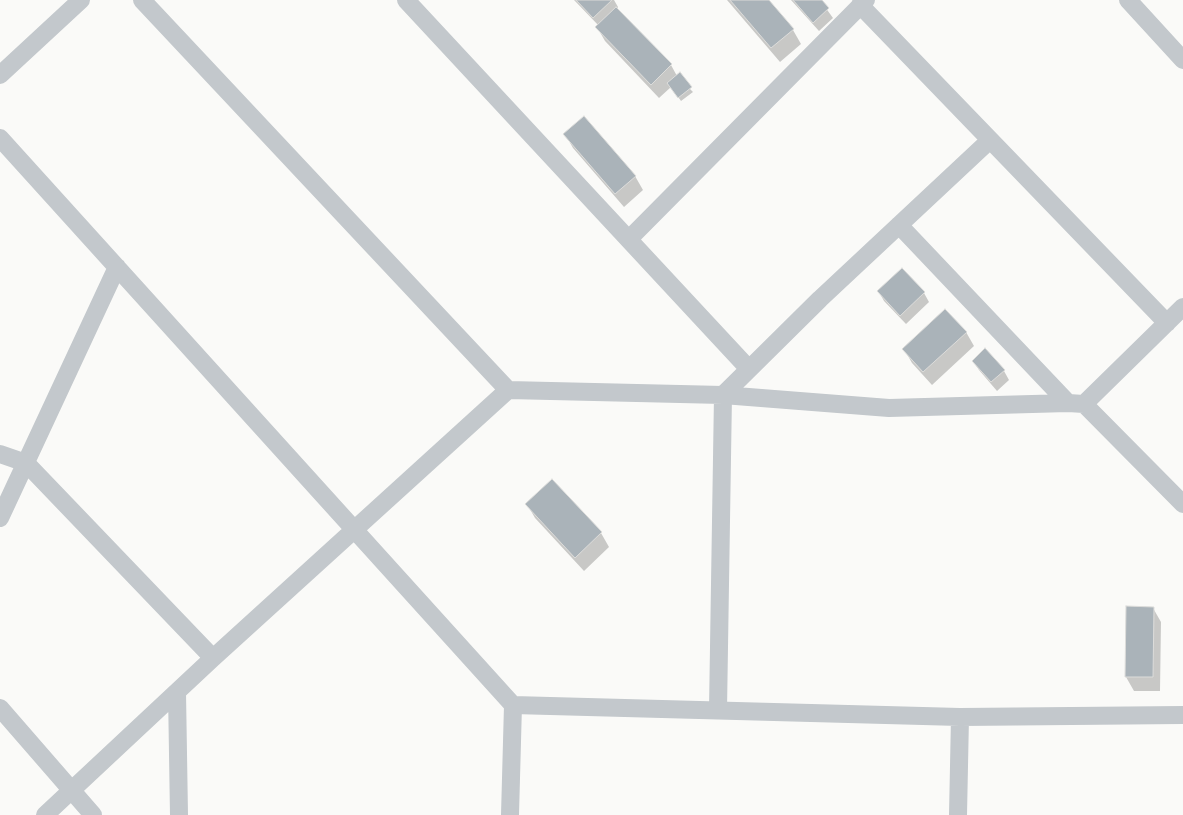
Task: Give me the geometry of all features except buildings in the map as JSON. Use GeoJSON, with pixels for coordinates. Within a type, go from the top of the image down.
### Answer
{"type":"FeatureCollection","features":[{"type":"Feature","properties":{"kind":"street"},"geometry":{"type":"LineString","coordinates":[[0,75],[81,0]]}},
{"type":"Feature","properties":{"kind":"street"},"geometry":{"type":"LineString","coordinates":[[142,0],[508,390]]}},
{"type":"Feature","properties":{"kind":"street"},"geometry":{"type":"LineString","coordinates":[[406,0],[749,369]]}},
{"type":"Feature","properties":{"kind":"street"},"geometry":{"type":"LineString","coordinates":[[1128,0],[1183,60]]}},
{"type":"Feature","properties":{"kind":"street"},"geometry":{"type":"LineString","coordinates":[[629,239],[863,2],[990,140],[1166,323]]}},
{"type":"Feature","properties":{"kind":"street"},"geometry":{"type":"LineString","coordinates":[[0,138],[513,705],[510,815]]}},
{"type":"Feature","properties":{"kind":"street"},"geometry":{"type":"LineString","coordinates":[[718,710],[723,395],[820,299],[990,140]]}},
{"type":"Feature","properties":{"kind":"street"},"geometry":{"type":"LineString","coordinates":[[899,225],[1076,404],[1183,504]]}},
{"type":"Feature","properties":{"kind":"street"},"geometry":{"type":"LineString","coordinates":[[0,518],[116,267]]}},
{"type":"Feature","properties":{"kind":"street"},"geometry":{"type":"LineString","coordinates":[[45,815],[213,658],[508,390],[723,395],[888,408],[1076,404],[1183,307]]}},
{"type":"Feature","properties":{"kind":"street"},"geometry":{"type":"LineString","coordinates":[[0,454],[26,463],[213,658]]}},
{"type":"Feature","properties":{"kind":"street"},"geometry":{"type":"LineString","coordinates":[[177,692],[179,815]]}},
{"type":"Feature","properties":{"kind":"street"},"geometry":{"type":"LineString","coordinates":[[513,705],[960,717],[1183,715]]}},
{"type":"Feature","properties":{"kind":"street"},"geometry":{"type":"LineString","coordinates":[[0,708],[71,792],[93,815]]}},
{"type":"Feature","properties":{"kind":"street"},"geometry":{"type":"LineString","coordinates":[[958,815],[960,717]]}}]}
